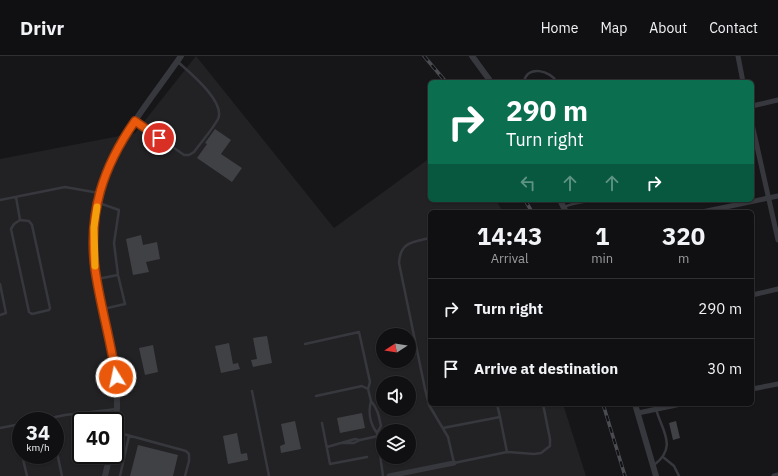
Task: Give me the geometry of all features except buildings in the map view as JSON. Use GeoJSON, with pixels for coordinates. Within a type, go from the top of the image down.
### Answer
{"type":"FeatureCollection","features":[{"type":"Feature","properties":{"kind":"street"},"geometry":{"type":"LineString","coordinates":[[472,56],[490,80]]}},
{"type":"Feature","properties":{"kind":"street"},"geometry":{"type":"LineString","coordinates":[[738,56],[743,80]]}},
{"type":"Feature","properties":{"kind":"street"},"geometry":{"type":"LineString","coordinates":[[117,412],[116,377],[97,279],[94,227],[97,203],[111,161],[123,138],[179,59]]}},
{"type":"Feature","properties":{"kind":"street"},"geometry":{"type":"LineString","coordinates":[[754,106],[778,100]]}},
{"type":"Feature","properties":{"kind":"street"},"geometry":{"type":"LineString","coordinates":[[754,133],[778,240]]}},
{"type":"Feature","properties":{"kind":"street"},"geometry":{"type":"LineString","coordinates":[[754,201],[778,196]]}},
{"type":"Feature","properties":{"kind":"street"},"geometry":{"type":"LineString","coordinates":[[712,210],[750,202]]}},
{"type":"Feature","properties":{"kind":"street"},"geometry":{"type":"LineString","coordinates":[[754,295],[778,289]]}},
{"type":"Feature","properties":{"kind":"street"},"geometry":{"type":"LineString","coordinates":[[754,389],[778,384]]}},
{"type":"Feature","properties":{"kind":"street"},"geometry":{"type":"LineString","coordinates":[[636,406],[656,476]]}},
{"type":"Feature","properties":{"kind":"street"},"geometry":{"type":"LineString","coordinates":[[638,413],[671,406]]}},
{"type":"Feature","properties":{"kind":"street"},"geometry":{"type":"LineString","coordinates":[[389,476],[454,463]]}},
{"type":"Feature","properties":{"kind":"street"},"geometry":{"type":"LineString","coordinates":[[105,476],[108,464]]}},
{"type":"Feature","properties":{"kind":"street"},"geometry":{"type":"LineString","coordinates":[[774,476],[778,475]]}},
{"type":"Feature","properties":{"kind":"lane"},"geometry":{"type":"LineString","coordinates":[[135,121],[184,155],[189,155],[194,152],[219,117],[218,109],[212,96],[179,59]]}},
{"type":"Feature","properties":{"kind":"lane"},"geometry":{"type":"LineString","coordinates":[[524,80],[529,74],[542,71],[553,76],[556,80]]}},
{"type":"Feature","properties":{"kind":"lane"},"geometry":{"type":"LineString","coordinates":[[0,200],[65,187],[100,193]]}},
{"type":"Feature","properties":{"kind":"lane"},"geometry":{"type":"LineString","coordinates":[[16,197],[20,220]]}},
{"type":"Feature","properties":{"kind":"lane"},"geometry":{"type":"LineString","coordinates":[[564,210],[578,202]]}},
{"type":"Feature","properties":{"kind":"lane"},"geometry":{"type":"LineString","coordinates":[[97,203],[119,210],[114,244],[118,275],[125,304],[103,309]]}},
{"type":"Feature","properties":{"kind":"lane"},"geometry":{"type":"LineString","coordinates":[[20,220],[29,221],[32,224],[50,308],[49,310],[32,314],[29,312],[12,229],[14,224],[20,220]]}},
{"type":"Feature","properties":{"kind":"lane"},"geometry":{"type":"LineString","coordinates":[[428,238],[410,243],[403,247],[398,263],[428,396]]}},
{"type":"Feature","properties":{"kind":"lane"},"geometry":{"type":"LineString","coordinates":[[97,279],[118,275]]}},
{"type":"Feature","properties":{"kind":"lane"},"geometry":{"type":"LineString","coordinates":[[0,284],[6,313],[0,315]]}},
{"type":"Feature","properties":{"kind":"lane"},"geometry":{"type":"LineString","coordinates":[[305,344],[359,332],[370,382],[368,389],[371,402],[369,409],[372,427],[376,433]]}},
{"type":"Feature","properties":{"kind":"lane"},"geometry":{"type":"LineString","coordinates":[[316,396],[362,386],[368,389]]}},
{"type":"Feature","properties":{"kind":"lane"},"geometry":{"type":"LineString","coordinates":[[252,391],[269,476]]}},
{"type":"Feature","properties":{"kind":"lane"},"geometry":{"type":"LineString","coordinates":[[371,402],[376,407],[381,424]]}},
{"type":"Feature","properties":{"kind":"lane"},"geometry":{"type":"LineString","coordinates":[[430,406],[448,437],[454,463],[507,452],[534,454],[541,453],[550,446],[543,406]]}},
{"type":"Feature","properties":{"kind":"lane"},"geometry":{"type":"LineString","coordinates":[[497,406],[507,452]]}},
{"type":"Feature","properties":{"kind":"lane"},"geometry":{"type":"LineString","coordinates":[[64,415],[117,408]]}},
{"type":"Feature","properties":{"kind":"lane"},"geometry":{"type":"LineString","coordinates":[[653,465],[663,457],[666,451],[667,438],[656,409]]}},
{"type":"Feature","properties":{"kind":"lane"},"geometry":{"type":"LineString","coordinates":[[442,428],[500,417]]}},
{"type":"Feature","properties":{"kind":"lane"},"geometry":{"type":"LineString","coordinates":[[322,423],[330,464],[367,457]]}},
{"type":"Feature","properties":{"kind":"lane"},"geometry":{"type":"LineString","coordinates":[[0,428],[12,426]]}},
{"type":"Feature","properties":{"kind":"lane"},"geometry":{"type":"LineString","coordinates":[[124,434],[186,450],[189,454],[189,461],[185,476]]}},
{"type":"Feature","properties":{"kind":"lane"},"geometry":{"type":"LineString","coordinates":[[327,447],[344,443],[355,438],[360,440],[376,434]]}},
{"type":"Feature","properties":{"kind":"lane"},"geometry":{"type":"LineString","coordinates":[[120,476],[130,436]]}},
{"type":"Feature","properties":{"kind":"lane"},"geometry":{"type":"LineString","coordinates":[[663,457],[674,466],[679,476]]}},
{"type":"Feature","properties":{"kind":"lane"},"geometry":{"type":"LineString","coordinates":[[24,464],[27,476]]}},
{"type":"Feature","properties":{"kind":"lane"},"geometry":{"type":"LineString","coordinates":[[59,464],[62,476]]}},
{"type":"Feature","properties":{"kind":"lane"},"geometry":{"type":"LineString","coordinates":[[381,464],[383,476]]}},
{"type":"Feature","properties":{"kind":"shaded area"},"geometry":{"type":"Polygon","coordinates":[[[196,56],[334,228],[428,159],[428,202],[497,202],[502,210],[428,210],[428,406],[564,406],[586,476],[0,476],[0,159],[135,133],[196,56]]]}},
{"type":"Feature","properties":{"kind":"railway"},"geometry":{"type":"LineString","coordinates":[[424,56],[444,80]]}},
{"type":"Feature","properties":{"kind":"railway"},"geometry":{"type":"LineString","coordinates":[[526,202],[531,210]]}},
{"type":"Feature","properties":{"kind":"railway"},"geometry":{"type":"LineString","coordinates":[[604,406],[625,476]]}},
{"type":"Feature","properties":{"kind":"slow traffic"},"geometry":{"type":"LineString","coordinates":[[95,266],[94,227],[97,207]]}},
{"type":"Feature","properties":{"kind":"route"},"geometry":{"type":"LineString","coordinates":[[116,377],[95,270],[94,227],[97,203],[111,161],[123,138],[135,121],[159,138]]}}]}
